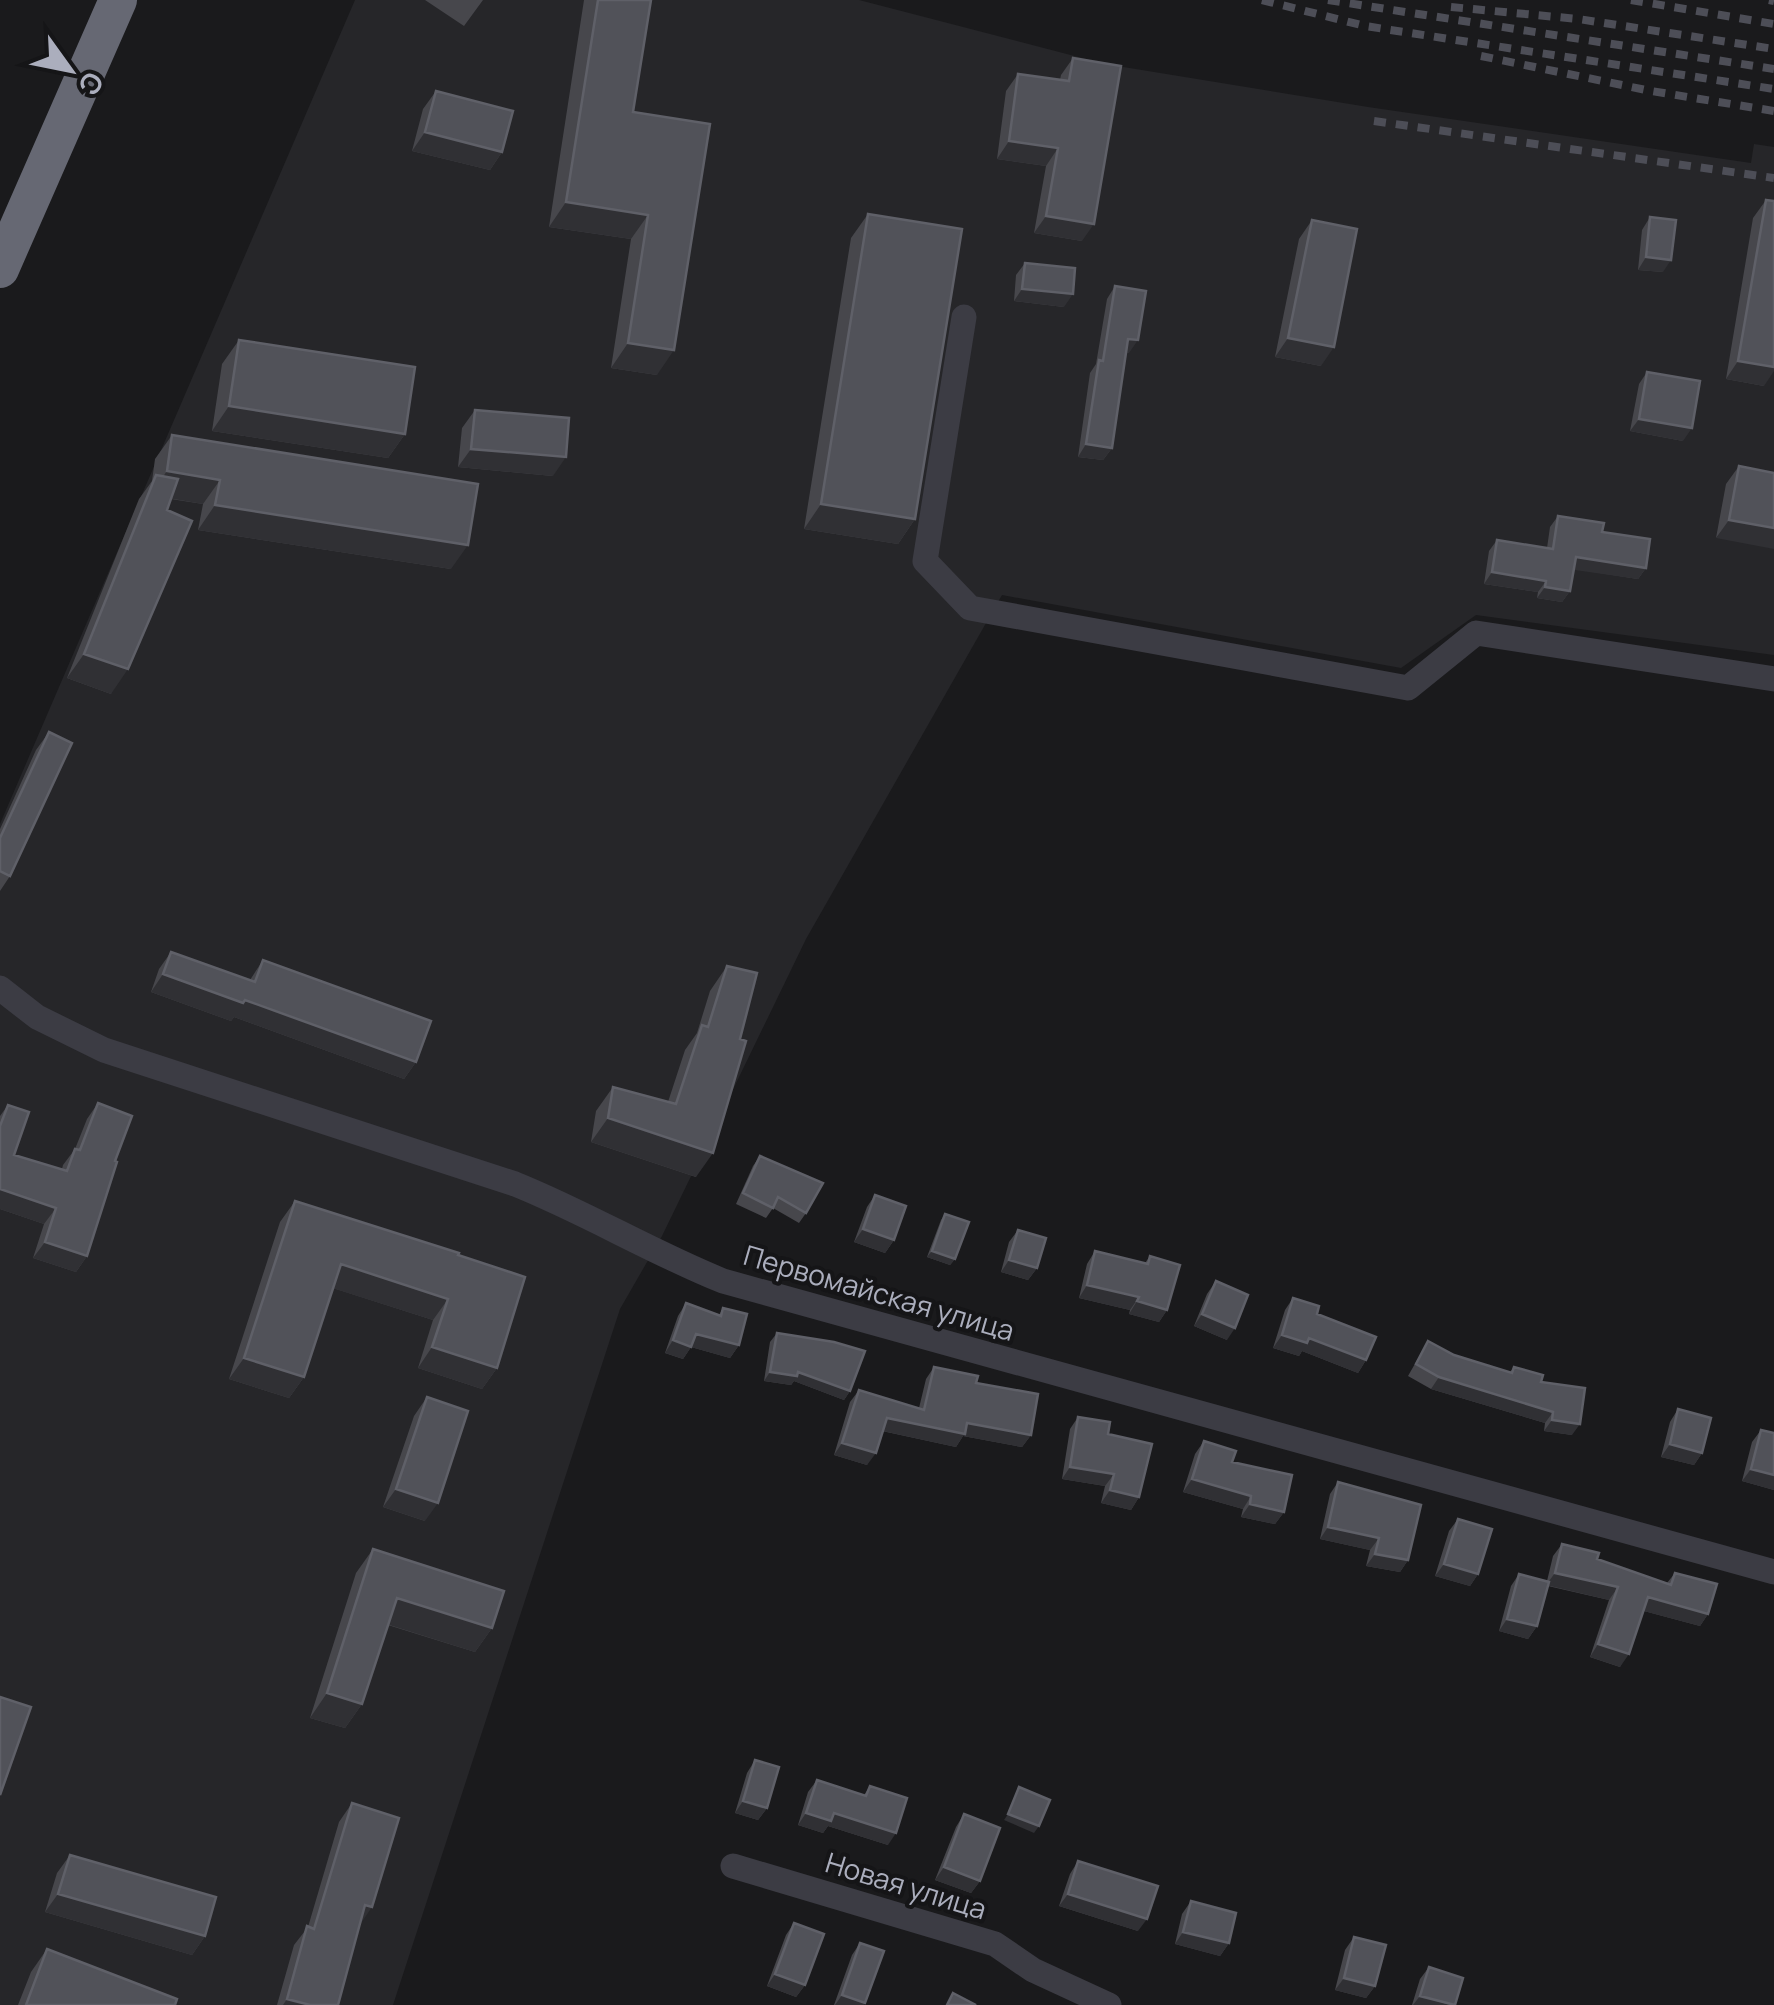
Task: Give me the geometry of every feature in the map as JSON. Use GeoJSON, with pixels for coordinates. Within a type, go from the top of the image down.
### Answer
{"type":"FeatureCollection","features":[{"type":"Feature","properties":{"kind":"highway"},"geometry":{"type":"LineString","coordinates":[[0,269],[118,0]]}},
{"type":"Feature","properties":{"kind":"street"},"geometry":{"type":"LineString","coordinates":[[964,317],[924,561],[970,608],[1408,688],[1476,633],[1774,678]]}},
{"type":"Feature","properties":{"kind":"street","name":"Первомайская улица"},"geometry":{"type":"LineString","coordinates":[[0,988],[37,1017],[104,1050],[515,1184],[572,1207],[666,1258],[723,1281],[1774,1572]]}},
{"type":"Feature","properties":{"kind":"street","name":"Новая улица"},"geometry":{"type":"LineString","coordinates":[[733,1866],[995,1944],[1033,1970],[1109,2005]]}},
{"type":"Feature","properties":{"kind":"shaded area"},"geometry":{"type":"Polygon","coordinates":[[[355,0],[859,0],[1105,64],[1368,107],[1751,163],[1754,144],[1774,147],[1774,655],[1476,615],[1401,668],[1002,595],[806,939],[662,1236],[620,1309],[393,2005],[0,2005],[0,824],[355,0]]]}},
{"type":"Feature","properties":{"kind":"building"},"geometry":{"type":"Polygon","coordinates":[[[598,0],[651,0],[633,112],[710,124],[674,350],[628,343],[648,215],[566,202],[598,0]]]}},
{"type":"Feature","properties":{"kind":"building"},"geometry":{"type":"Polygon","coordinates":[[[1073,58],[1121,66],[1094,224],[1046,216],[1058,148],[1009,141],[1018,74],[1069,81],[1073,58]]]}},
{"type":"Feature","properties":{"kind":"building"},"geometry":{"type":"Polygon","coordinates":[[[436,91],[513,111],[502,152],[425,132],[436,91]]]}},
{"type":"Feature","properties":{"kind":"building"},"geometry":{"type":"Polygon","coordinates":[[[1766,200],[1774,201],[1774,367],[1738,361],[1766,200]]]}},
{"type":"Feature","properties":{"kind":"building"},"geometry":{"type":"Polygon","coordinates":[[[868,214],[962,229],[915,519],[821,504],[868,214]]]}},
{"type":"Feature","properties":{"kind":"building"},"geometry":{"type":"Polygon","coordinates":[[[1650,217],[1676,220],[1671,260],[1646,257],[1650,217]]]}},
{"type":"Feature","properties":{"kind":"building"},"geometry":{"type":"Polygon","coordinates":[[[1312,220],[1357,229],[1334,347],[1288,338],[1312,220]]]}},
{"type":"Feature","properties":{"kind":"building"},"geometry":{"type":"Polygon","coordinates":[[[1025,263],[1075,268],[1073,294],[1022,289],[1025,263]]]}},
{"type":"Feature","properties":{"kind":"building"},"geometry":{"type":"Polygon","coordinates":[[[1115,286],[1146,291],[1138,340],[1128,339],[1112,448],[1086,444],[1115,286]]]}},
{"type":"Feature","properties":{"kind":"building"},"geometry":{"type":"Polygon","coordinates":[[[239,340],[415,367],[405,434],[229,406],[239,340]]]}},
{"type":"Feature","properties":{"kind":"building"},"geometry":{"type":"Polygon","coordinates":[[[1647,372],[1700,381],[1692,428],[1639,419],[1647,372]]]}},
{"type":"Feature","properties":{"kind":"building"},"geometry":{"type":"Polygon","coordinates":[[[475,410],[569,418],[566,457],[471,449],[475,410]]]}},
{"type":"Feature","properties":{"kind":"building"},"geometry":{"type":"Polygon","coordinates":[[[172,435],[478,484],[468,545],[215,505],[220,480],[167,471],[172,435]]]}},
{"type":"Feature","properties":{"kind":"building"},"geometry":{"type":"Polygon","coordinates":[[[1739,466],[1774,473],[1774,528],[1729,520],[1739,466]]]}},
{"type":"Feature","properties":{"kind":"building"},"geometry":{"type":"Polygon","coordinates":[[[156,475],[178,479],[167,510],[192,521],[128,669],[84,654],[156,475]]]}},
{"type":"Feature","properties":{"kind":"building"},"geometry":{"type":"Polygon","coordinates":[[[1558,516],[1604,523],[1602,532],[1650,539],[1646,568],[1576,557],[1570,591],[1545,587],[1546,581],[1492,572],[1497,540],[1553,549],[1558,516]]]}},
{"type":"Feature","properties":{"kind":"building"},"geometry":{"type":"Polygon","coordinates":[[[49,732],[72,743],[10,876],[0,871],[0,838],[49,732]]]}},
{"type":"Feature","properties":{"kind":"building"},"geometry":{"type":"Polygon","coordinates":[[[171,952],[255,982],[263,960],[431,1021],[416,1062],[163,974],[171,952]]]}},
{"type":"Feature","properties":{"kind":"building"},"geometry":{"type":"Polygon","coordinates":[[[727,966],[757,973],[740,1039],[746,1041],[713,1153],[608,1118],[613,1087],[676,1104],[702,1025],[708,1027],[727,966]]]}},
{"type":"Feature","properties":{"kind":"building"},"geometry":{"type":"Polygon","coordinates":[[[98,1103],[132,1116],[87,1256],[45,1242],[56,1208],[0,1189],[0,1126],[8,1105],[29,1112],[14,1155],[67,1171],[75,1149],[80,1150],[98,1103]]]}},
{"type":"Feature","properties":{"kind":"building"},"geometry":{"type":"Polygon","coordinates":[[[760,1156],[823,1183],[806,1213],[778,1197],[773,1208],[743,1193],[760,1156]]]}},
{"type":"Feature","properties":{"kind":"building"},"geometry":{"type":"Polygon","coordinates":[[[875,1195],[906,1206],[894,1240],[863,1229],[875,1195]]]}},
{"type":"Feature","properties":{"kind":"building"},"geometry":{"type":"Polygon","coordinates":[[[295,1201],[525,1277],[497,1368],[432,1347],[448,1299],[341,1264],[304,1377],[244,1358],[295,1201]]]}},
{"type":"Feature","properties":{"kind":"building"},"geometry":{"type":"Polygon","coordinates":[[[945,1214],[969,1222],[955,1259],[932,1251],[945,1214]]]}},
{"type":"Feature","properties":{"kind":"building"},"geometry":{"type":"Polygon","coordinates":[[[1018,1230],[1046,1238],[1037,1268],[1009,1260],[1018,1230]]]}},
{"type":"Feature","properties":{"kind":"building"},"geometry":{"type":"Polygon","coordinates":[[[1095,1251],[1148,1264],[1150,1256],[1180,1265],[1167,1310],[1137,1301],[1139,1297],[1087,1285],[1095,1251]]]}},
{"type":"Feature","properties":{"kind":"building"},"geometry":{"type":"Polygon","coordinates":[[[1216,1281],[1248,1295],[1235,1328],[1202,1314],[1216,1281]]]}},
{"type":"Feature","properties":{"kind":"building"},"geometry":{"type":"Polygon","coordinates":[[[1293,1298],[1319,1306],[1317,1314],[1376,1337],[1366,1360],[1309,1338],[1307,1343],[1282,1335],[1293,1298]]]}},
{"type":"Feature","properties":{"kind":"building"},"geometry":{"type":"Polygon","coordinates":[[[686,1303],[721,1316],[723,1308],[747,1314],[739,1345],[696,1334],[691,1347],[673,1340],[686,1303]]]}},
{"type":"Feature","properties":{"kind":"building"},"geometry":{"type":"Polygon","coordinates":[[[777,1333],[865,1351],[850,1391],[798,1372],[797,1376],[770,1372],[777,1333]]]}},
{"type":"Feature","properties":{"kind":"building"},"geometry":{"type":"Polygon","coordinates":[[[1428,1341],[1454,1355],[1512,1373],[1514,1367],[1543,1375],[1541,1382],[1585,1388],[1580,1424],[1552,1420],[1553,1412],[1439,1377],[1416,1364],[1428,1341]]]}},
{"type":"Feature","properties":{"kind":"building"},"geometry":{"type":"Polygon","coordinates":[[[934,1367],[978,1376],[976,1383],[1038,1394],[1031,1435],[967,1423],[965,1434],[887,1418],[876,1453],[842,1443],[859,1390],[924,1410],[934,1367]]]}},
{"type":"Feature","properties":{"kind":"building"},"geometry":{"type":"Polygon","coordinates":[[[427,1397],[468,1411],[438,1503],[396,1489],[427,1397]]]}},
{"type":"Feature","properties":{"kind":"building"},"geometry":{"type":"Polygon","coordinates":[[[1678,1409],[1711,1418],[1702,1453],[1670,1444],[1678,1409]]]}},
{"type":"Feature","properties":{"kind":"building"},"geometry":{"type":"Polygon","coordinates":[[[1078,1417],[1110,1422],[1108,1434],[1152,1444],[1139,1497],[1110,1490],[1114,1474],[1070,1467],[1078,1417]]]}},
{"type":"Feature","properties":{"kind":"building"},"geometry":{"type":"Polygon","coordinates":[[[1761,1430],[1774,1433],[1774,1475],[1751,1469],[1761,1430]]]}},
{"type":"Feature","properties":{"kind":"building"},"geometry":{"type":"Polygon","coordinates":[[[1204,1441],[1236,1451],[1232,1462],[1292,1475],[1284,1512],[1250,1504],[1251,1496],[1192,1479],[1204,1441]]]}},
{"type":"Feature","properties":{"kind":"building"},"geometry":{"type":"Polygon","coordinates":[[[1338,1482],[1421,1505],[1408,1560],[1375,1554],[1379,1538],[1328,1527],[1338,1482]]]}},
{"type":"Feature","properties":{"kind":"building"},"geometry":{"type":"Polygon","coordinates":[[[1458,1519],[1492,1529],[1478,1574],[1444,1564],[1458,1519]]]}},
{"type":"Feature","properties":{"kind":"building"},"geometry":{"type":"Polygon","coordinates":[[[1562,1544],[1599,1553],[1597,1559],[1671,1585],[1675,1573],[1717,1584],[1708,1614],[1648,1597],[1629,1654],[1598,1644],[1618,1587],[1555,1573],[1562,1544]]]}},
{"type":"Feature","properties":{"kind":"building"},"geometry":{"type":"Polygon","coordinates":[[[373,1549],[504,1591],[492,1628],[397,1598],[362,1704],[327,1693],[373,1549]]]}},
{"type":"Feature","properties":{"kind":"building"},"geometry":{"type":"Polygon","coordinates":[[[1519,1574],[1549,1582],[1537,1626],[1507,1619],[1519,1574]]]}},
{"type":"Feature","properties":{"kind":"building"},"geometry":{"type":"Polygon","coordinates":[[[0,1697],[31,1707],[0,1795],[0,1697]]]}},
{"type":"Feature","properties":{"kind":"building"},"geometry":{"type":"Polygon","coordinates":[[[755,1760],[779,1767],[767,1808],[743,1801],[755,1760]]]}},
{"type":"Feature","properties":{"kind":"building"},"geometry":{"type":"Polygon","coordinates":[[[817,1780],[866,1796],[870,1786],[907,1798],[896,1833],[834,1813],[831,1821],[806,1813],[817,1780]]]}},
{"type":"Feature","properties":{"kind":"building"},"geometry":{"type":"Polygon","coordinates":[[[1019,1787],[1050,1800],[1039,1826],[1008,1814],[1019,1787]]]}},
{"type":"Feature","properties":{"kind":"building"},"geometry":{"type":"Polygon","coordinates":[[[352,1803],[399,1818],[372,1907],[365,1905],[338,2005],[310,2005],[287,1999],[307,1926],[314,1929],[352,1803]]]}},
{"type":"Feature","properties":{"kind":"building"},"geometry":{"type":"Polygon","coordinates":[[[964,1814],[1000,1828],[980,1881],[944,1867],[964,1814]]]}},
{"type":"Feature","properties":{"kind":"building"},"geometry":{"type":"Polygon","coordinates":[[[70,1855],[216,1897],[205,1936],[58,1894],[70,1855]]]}},
{"type":"Feature","properties":{"kind":"building"},"geometry":{"type":"Polygon","coordinates":[[[1078,1861],[1158,1886],[1147,1919],[1068,1894],[1078,1861]]]}},
{"type":"Feature","properties":{"kind":"building"},"geometry":{"type":"Polygon","coordinates":[[[1191,1901],[1236,1913],[1229,1943],[1183,1932],[1191,1901]]]}},
{"type":"Feature","properties":{"kind":"building"},"geometry":{"type":"Polygon","coordinates":[[[794,1923],[824,1934],[805,1985],[775,1974],[794,1923]]]}},
{"type":"Feature","properties":{"kind":"building"},"geometry":{"type":"Polygon","coordinates":[[[1354,1937],[1386,1945],[1375,1986],[1344,1978],[1354,1937]]]}},
{"type":"Feature","properties":{"kind":"building"},"geometry":{"type":"Polygon","coordinates":[[[860,1943],[884,1951],[865,2003],[842,1995],[860,1943]]]}},
{"type":"Feature","properties":{"kind":"building"},"geometry":{"type":"Polygon","coordinates":[[[47,1949],[177,1999],[175,2005],[26,2005],[47,1949]]]}},
{"type":"Feature","properties":{"kind":"building"},"geometry":{"type":"Polygon","coordinates":[[[1429,1967],[1463,1978],[1455,2005],[1420,1996],[1429,1967]]]}},
{"type":"Feature","properties":{"kind":"building"},"geometry":{"type":"Polygon","coordinates":[[[953,1993],[976,2005],[947,2005],[953,1993]]]}},
{"type":"Feature","properties":{"kind":"railway"},"geometry":{"type":"LineString","coordinates":[[1262,0],[1365,26],[1774,89]]}},
{"type":"Feature","properties":{"kind":"railway"},"geometry":{"type":"LineString","coordinates":[[1328,0],[1774,69]]}},
{"type":"Feature","properties":{"kind":"railway"},"geometry":{"type":"LineString","coordinates":[[1631,0],[1774,24]]}},
{"type":"Feature","properties":{"kind":"railway"},"geometry":{"type":"LineString","coordinates":[[1769,0],[1774,1]]}},
{"type":"Feature","properties":{"kind":"railway"},"geometry":{"type":"LineString","coordinates":[[1451,7],[1578,19],[1774,49]]}},
{"type":"Feature","properties":{"kind":"railway"},"geometry":{"type":"LineString","coordinates":[[1481,56],[1651,91],[1774,111]]}},
{"type":"Feature","properties":{"kind":"railway"},"geometry":{"type":"LineString","coordinates":[[1374,121],[1774,178]]}}]}
